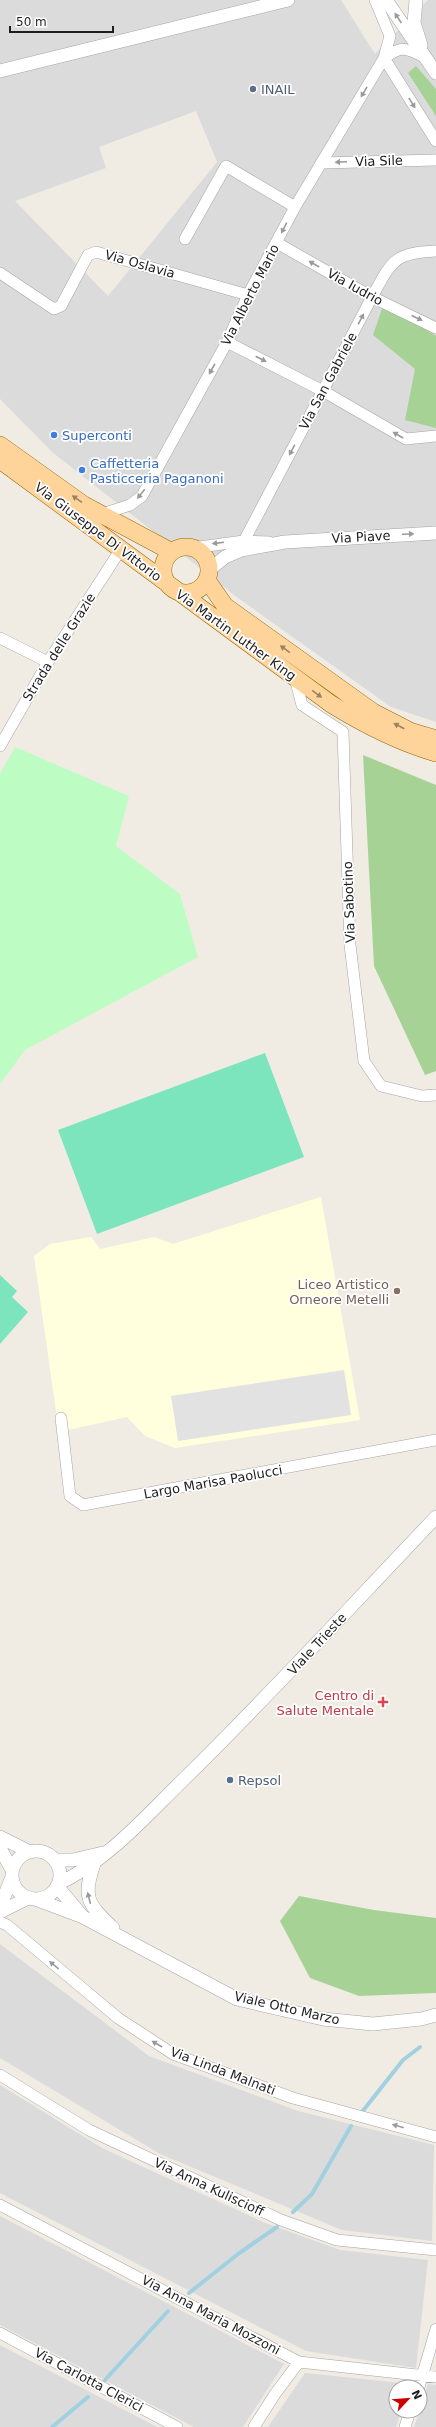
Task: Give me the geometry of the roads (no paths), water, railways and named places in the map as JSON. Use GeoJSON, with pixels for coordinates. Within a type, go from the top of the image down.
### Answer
{"type":"FeatureCollection","features":[{"type":"Feature","properties":{"kind":"main road","name":"Via Giuseppe Di Vittorio"},"geometry":{"type":"LineString","coordinates":[[0,445],[84,505],[172,552],[164,563],[163,570],[168,583],[172,588]]}},
{"type":"Feature","properties":{"kind":"main road","name":"Via Giuseppe Di Vittorio"},"geometry":{"type":"LineString","coordinates":[[0,460],[172,588]]}},
{"type":"Feature","properties":{"kind":"main road","name":"Via Piave"},"geometry":{"type":"LineString","coordinates":[[172,552],[185,547],[192,548]]}},
{"type":"Feature","properties":{"kind":"main road"},"geometry":{"type":"LineString","coordinates":[[192,548],[205,556],[208,575]]}},
{"type":"Feature","properties":{"kind":"main road","name":"Via Martin Luther King"},"geometry":{"type":"LineString","coordinates":[[172,588],[185,593],[198,590],[208,575],[225,606],[373,712],[410,731],[436,739]]}},
{"type":"Feature","properties":{"kind":"main road","name":"Via Martin Luther King"},"geometry":{"type":"LineString","coordinates":[[172,588],[295,678],[366,726],[404,744],[436,754]]}},
{"type":"Feature","properties":{"kind":"street"},"geometry":{"type":"LineString","coordinates":[[0,71],[288,0]]}},
{"type":"Feature","properties":{"kind":"street","name":"Via Alberto Mario"},"geometry":{"type":"LineString","coordinates":[[102,514],[130,505],[142,496],[227,342],[248,295],[295,207],[384,58],[390,36],[375,0]]}},
{"type":"Feature","properties":{"kind":"street"},"geometry":{"type":"LineString","coordinates":[[386,0],[436,74]]}},
{"type":"Feature","properties":{"kind":"street"},"geometry":{"type":"LineString","coordinates":[[416,0],[414,23],[425,57]]}},
{"type":"Feature","properties":{"kind":"street"},"geometry":{"type":"LineString","coordinates":[[425,57],[403,48],[395,50],[384,58],[436,141]]}},
{"type":"Feature","properties":{"kind":"street","name":"Via Sile"},"geometry":{"type":"LineString","coordinates":[[321,163],[436,160]]}},
{"type":"Feature","properties":{"kind":"street"},"geometry":{"type":"LineString","coordinates":[[185,239],[226,166],[295,207]]}},
{"type":"Feature","properties":{"kind":"street","name":"Via Iudrio"},"geometry":{"type":"LineString","coordinates":[[277,242],[372,297],[436,328]]}},
{"type":"Feature","properties":{"kind":"street","name":"Via San Gabriele"},"geometry":{"type":"LineString","coordinates":[[244,541],[372,297],[394,260],[414,252],[436,251]]}},
{"type":"Feature","properties":{"kind":"street","name":"Via Oslavia"},"geometry":{"type":"LineString","coordinates":[[0,273],[54,309],[61,306],[88,255],[96,252],[248,295]]}},
{"type":"Feature","properties":{"kind":"street"},"geometry":{"type":"LineString","coordinates":[[227,342],[323,391],[406,439],[436,436]]}},
{"type":"Feature","properties":{"kind":"street","name":"Via Piave"},"geometry":{"type":"LineString","coordinates":[[192,548],[244,541],[285,542],[436,533]]}},
{"type":"Feature","properties":{"kind":"street","name":"Via Piave"},"geometry":{"type":"LineString","coordinates":[[208,575],[225,557],[241,550],[285,542]]}},
{"type":"Feature","properties":{"kind":"street","name":"Strada delle Grazie"},"geometry":{"type":"LineString","coordinates":[[0,746],[48,662],[121,549]]}},
{"type":"Feature","properties":{"kind":"street"},"geometry":{"type":"LineString","coordinates":[[0,638],[48,662]]}},
{"type":"Feature","properties":{"kind":"street","name":"Via Sabotino"},"geometry":{"type":"LineString","coordinates":[[295,678],[302,705],[343,732],[350,946],[364,1061],[381,1086],[422,1096],[436,1095]]}},
{"type":"Feature","properties":{"kind":"street","name":"Largo Marisa Paolucci"},"geometry":{"type":"LineString","coordinates":[[61,1418],[70,1496],[83,1505],[436,1440]]}},
{"type":"Feature","properties":{"kind":"street","name":"Viale Trieste"},"geometry":{"type":"LineString","coordinates":[[58,1885],[94,1864],[109,1851],[245,1719],[436,1517]]}},
{"type":"Feature","properties":{"kind":"street"},"geometry":{"type":"LineString","coordinates":[[0,1837],[30,1852]]}},
{"type":"Feature","properties":{"kind":"street"},"geometry":{"type":"LineString","coordinates":[[0,1848],[12,1874],[17,1890],[32,1898]]}},
{"type":"Feature","properties":{"kind":"street"},"geometry":{"type":"LineString","coordinates":[[0,1908],[12,1874],[21,1856],[30,1852],[44,1852],[55,1860],[73,1860],[109,1851]]}},
{"type":"Feature","properties":{"kind":"street"},"geometry":{"type":"LineString","coordinates":[[0,1912],[32,1898],[48,1896],[58,1885],[60,1876],[55,1860]]}},
{"type":"Feature","properties":{"kind":"street"},"geometry":{"type":"LineString","coordinates":[[94,1864],[88,1882],[87,1896],[92,1908],[122,1937]]}},
{"type":"Feature","properties":{"kind":"street","name":"Viale Otto Marzo"},"geometry":{"type":"LineString","coordinates":[[58,1885],[83,1917]]}},
{"type":"Feature","properties":{"kind":"street","name":"Viale Otto Marzo"},"geometry":{"type":"LineString","coordinates":[[32,1898],[83,1917],[237,1999],[323,2019],[373,2024],[421,2019],[436,2015]]}},
{"type":"Feature","properties":{"kind":"street","name":"Via Linda Malnati"},"geometry":{"type":"LineString","coordinates":[[0,1922],[7,1925],[118,2018],[173,2054],[293,2098],[436,2137]]}},
{"type":"Feature","properties":{"kind":"street","name":"Via Anna Kuliscioff"},"geometry":{"type":"LineString","coordinates":[[0,2075],[89,2130],[281,2220],[337,2240],[436,2250]]}},
{"type":"Feature","properties":{"kind":"street","name":"Via Anna Maria Mozzoni"},"geometry":{"type":"LineString","coordinates":[[0,2205],[299,2362],[436,2377]]}},
{"type":"Feature","properties":{"kind":"street"},"geometry":{"type":"LineString","coordinates":[[422,2379],[436,2329]]}},
{"type":"Feature","properties":{"kind":"street","name":"Via Carlotta Clerici"},"geometry":{"type":"LineString","coordinates":[[0,2333],[177,2427]]}},
{"type":"Feature","properties":{"kind":"street"},"geometry":{"type":"LineString","coordinates":[[254,2427],[299,2362]]}},
{"type":"Feature","properties":{"kind":"waterway"},"geometry":{"type":"LineString","coordinates":[[362,2112],[403,2060],[420,2047]]}},
{"type":"Feature","properties":{"kind":"waterway"},"geometry":{"type":"LineString","coordinates":[[293,2212],[312,2194],[351,2126]]}},
{"type":"Feature","properties":{"kind":"waterway"},"geometry":{"type":"LineString","coordinates":[[189,2293],[238,2254],[277,2227]]}},
{"type":"Feature","properties":{"kind":"waterway"},"geometry":{"type":"LineString","coordinates":[[105,2380],[168,2311]]}},
{"type":"Feature","properties":{"kind":"waterway"},"geometry":{"type":"LineString","coordinates":[[52,2427],[88,2397]]}},
{"type":"Feature","properties":{"kind":"place","name":"INAIL"},"geometry":{"type":"Point","coordinates":[253,89]}},
{"type":"Feature","properties":{"kind":"place","name":"Superconti"},"geometry":{"type":"Point","coordinates":[54,435]}},
{"type":"Feature","properties":{"kind":"place","name":"Caffetteria Pasticceria Paganoni"},"geometry":{"type":"Point","coordinates":[82,470]}},
{"type":"Feature","properties":{"kind":"place","name":"Liceo Artistico Orneore Metelli"},"geometry":{"type":"Point","coordinates":[397,1291]}},
{"type":"Feature","properties":{"kind":"place","name":"Centro di Salute Mentale"},"geometry":{"type":"Point","coordinates":[383,1702]}},
{"type":"Feature","properties":{"kind":"place","name":"Repsol"},"geometry":{"type":"Point","coordinates":[230,1780]}}]}
